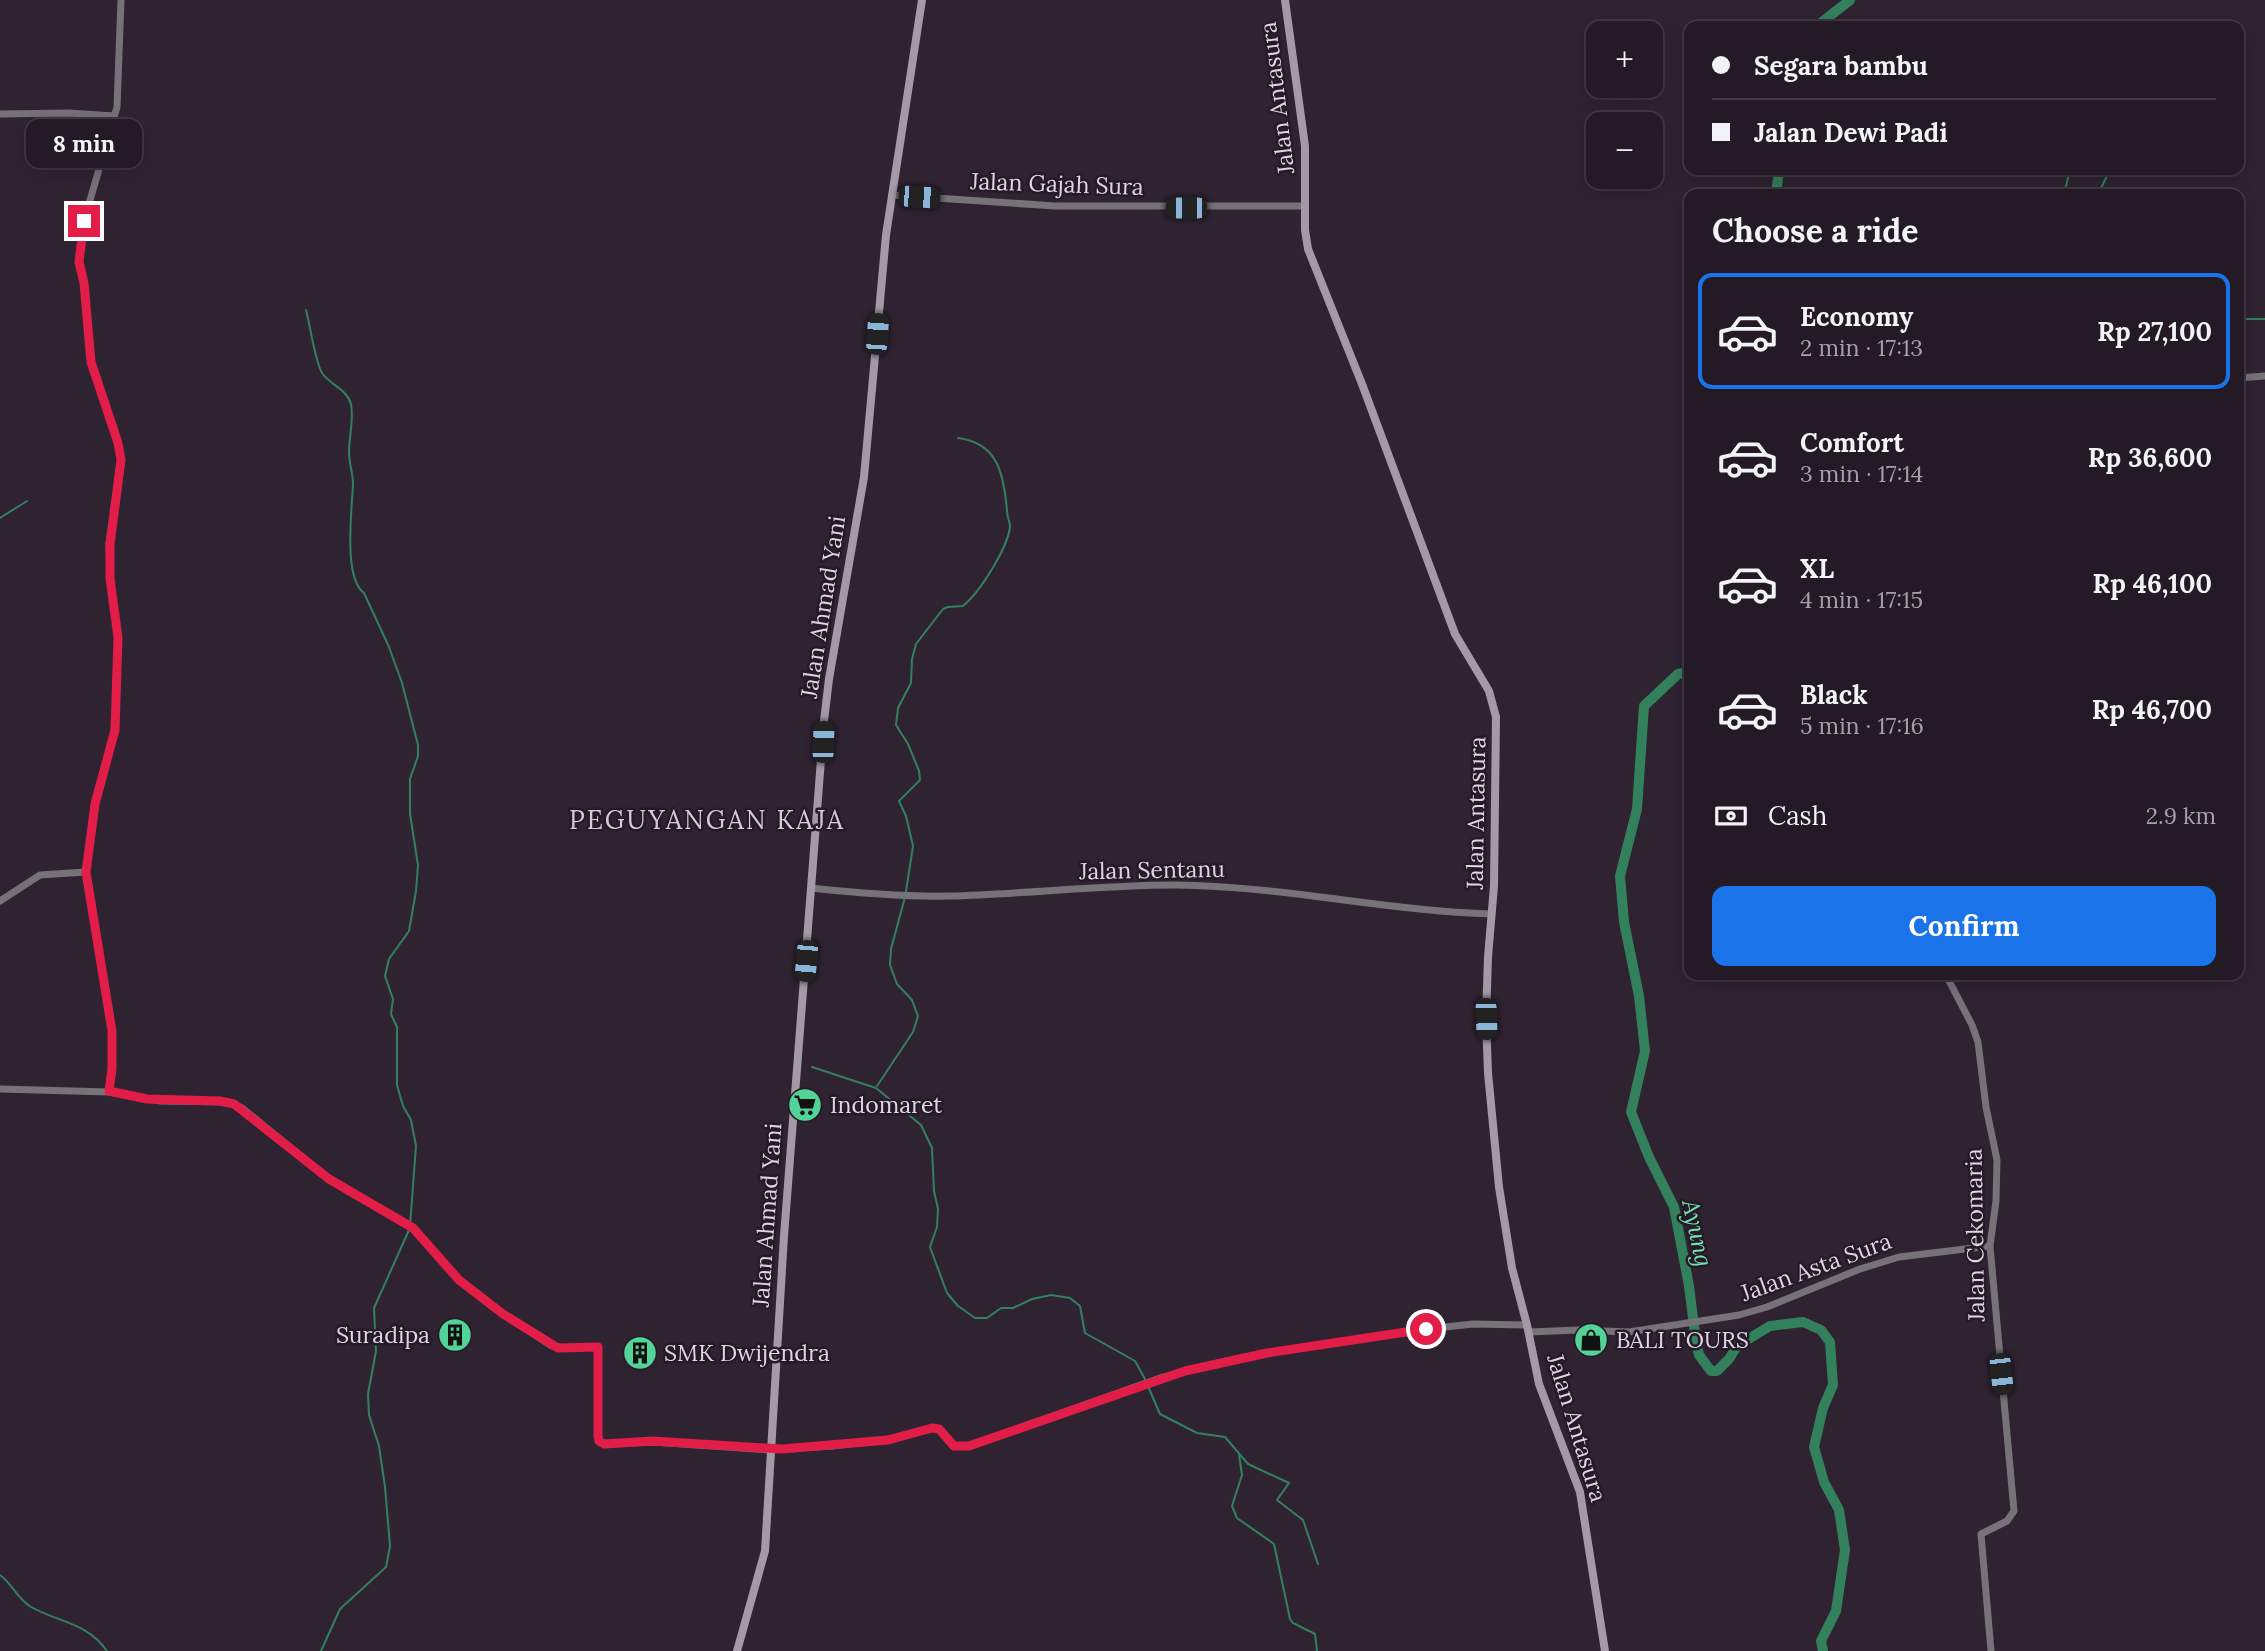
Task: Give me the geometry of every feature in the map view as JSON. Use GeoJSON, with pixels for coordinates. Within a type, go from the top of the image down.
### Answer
{"type":"FeatureCollection","features":[{"type":"Feature","properties":{"kind":"main road","name":"Jalan Ahmad Yani"},"geometry":{"type":"LineString","coordinates":[[737,1651],[765,1551],[798,1059],[829,678],[864,477],[886,235],[922,0]]}},
{"type":"Feature","properties":{"kind":"main road","name":"Jalan Antasura"},"geometry":{"type":"LineString","coordinates":[[1285,0],[1305,146],[1306,242],[1311,260],[1362,384],[1454,634],[1489,691],[1494,710],[1497,726],[1496,800],[1486,1019],[1488,1073],[1506,1236],[1543,1398],[1580,1492],[1605,1651]]}},
{"type":"Feature","properties":{"kind":"street"},"geometry":{"type":"LineString","coordinates":[[109,1091],[112,1031],[86,872],[95,804],[115,730],[118,638],[109,553],[120,474],[120,450],[91,362],[84,283],[79,262],[84,221],[117,107],[121,0]]}},
{"type":"Feature","properties":{"kind":"street"},"geometry":{"type":"LineString","coordinates":[[0,114],[73,113],[114,116]]}},
{"type":"Feature","properties":{"kind":"street","name":"Jalan Gajah Sura"},"geometry":{"type":"LineString","coordinates":[[892,195],[1055,206],[1305,206]]}},
{"type":"Feature","properties":{"kind":"street"},"geometry":{"type":"LineString","coordinates":[[2244,378],[2265,376]]}},
{"type":"Feature","properties":{"kind":"street"},"geometry":{"type":"LineString","coordinates":[[0,901],[40,875],[86,872]]}},
{"type":"Feature","properties":{"kind":"street","name":"Jalan Sentanu"},"geometry":{"type":"LineString","coordinates":[[811,888],[876,894],[946,896],[1177,885],[1345,899],[1442,913],[1492,914]]}},
{"type":"Feature","properties":{"kind":"street","name":"Jalan Cekomaria"},"geometry":{"type":"LineString","coordinates":[[1949,980],[1972,1025],[1981,1058],[1986,1107],[1997,1167],[1990,1246],[2014,1500],[2013,1514],[2007,1521],[1982,1534],[1991,1651]]}},
{"type":"Feature","properties":{"kind":"street"},"geometry":{"type":"LineString","coordinates":[[0,1089],[34,1092],[109,1091],[154,1100],[220,1101],[234,1104],[329,1179],[413,1228],[459,1280],[503,1314],[558,1348],[598,1347],[598,1436],[602,1443],[653,1441],[771,1450]]}},
{"type":"Feature","properties":{"kind":"street","name":"Jalan Asta Sura"},"geometry":{"type":"LineString","coordinates":[[771,1450],[832,1447],[888,1440],[932,1428],[939,1429],[954,1446],[969,1446],[1160,1378],[1267,1353],[1465,1324],[1629,1332],[1681,1325],[1767,1307],[1899,1256],[1990,1246]]}},
{"type":"Feature","properties":{"kind":"waterway","name":"Ayung"},"geometry":{"type":"LineString","coordinates":[[1823,21],[1850,0]]}},
{"type":"Feature","properties":{"kind":"waterway","name":"Ayung"},"geometry":{"type":"LineString","coordinates":[[1777,189],[1778,175]]}},
{"type":"Feature","properties":{"kind":"waterway"},"geometry":{"type":"LineString","coordinates":[[2065,189],[2069,175]]}},
{"type":"Feature","properties":{"kind":"waterway"},"geometry":{"type":"LineString","coordinates":[[2100,189],[2108,175]]}},
{"type":"Feature","properties":{"kind":"waterway"},"geometry":{"type":"LineString","coordinates":[[306,310],[319,367],[329,381],[346,395],[351,404],[349,452],[353,484],[350,542],[353,573],[389,647],[402,683],[418,745],[418,756],[410,779],[410,814],[418,865],[416,891],[409,931],[389,959],[385,976],[393,999],[391,1014],[397,1027],[397,1085],[403,1106],[411,1120],[416,1146],[410,1225]]}},
{"type":"Feature","properties":{"kind":"waterway"},"geometry":{"type":"LineString","coordinates":[[2244,319],[2265,319]]}},
{"type":"Feature","properties":{"kind":"waterway"},"geometry":{"type":"LineString","coordinates":[[906,891],[913,846],[906,816],[899,801],[920,780],[908,744],[896,725],[898,708],[911,683],[916,644],[943,609],[963,606],[977,591],[992,570],[1010,527],[1004,486],[997,463],[983,447],[958,438]]}},
{"type":"Feature","properties":{"kind":"waterway"},"geometry":{"type":"LineString","coordinates":[[0,518],[27,501]]}},
{"type":"Feature","properties":{"kind":"waterway","name":"Ayung"},"geometry":{"type":"LineString","coordinates":[[1684,673],[1678,674],[1644,706],[1637,809],[1620,876],[1624,922],[1639,996],[1645,1051],[1631,1112],[1649,1157],[1674,1207],[1696,1342],[1699,1355],[1711,1371],[1717,1371],[1737,1346],[1770,1326],[1803,1322],[1821,1330],[1830,1342],[1833,1385],[1823,1408],[1814,1447],[1824,1482],[1839,1510],[1845,1550],[1836,1611],[1821,1641],[1823,1651]]}},
{"type":"Feature","properties":{"kind":"waterway"},"geometry":{"type":"LineString","coordinates":[[877,1086],[913,1032],[918,1016],[912,1000],[897,984],[890,965],[891,949],[905,897]]}},
{"type":"Feature","properties":{"kind":"waterway"},"geometry":{"type":"LineString","coordinates":[[812,1067],[876,1088],[921,1125],[932,1148],[934,1191],[938,1209],[937,1227],[930,1247],[947,1293],[958,1306],[975,1318],[987,1318],[1001,1308],[1013,1308],[1032,1299],[1051,1295],[1070,1298],[1080,1306],[1085,1333],[1135,1361],[1145,1379]]}},
{"type":"Feature","properties":{"kind":"waterway"},"geometry":{"type":"LineString","coordinates":[[321,1651],[340,1609],[386,1567],[390,1546],[385,1487],[379,1446],[369,1415],[368,1394],[376,1351],[374,1308],[409,1230]]}},
{"type":"Feature","properties":{"kind":"waterway"},"geometry":{"type":"LineString","coordinates":[[1147,1384],[1160,1414],[1197,1433],[1225,1437],[1248,1464],[1289,1483],[1277,1500],[1303,1520],[1318,1564]]}},
{"type":"Feature","properties":{"kind":"waterway"},"geometry":{"type":"LineString","coordinates":[[1239,1454],[1242,1475],[1232,1506],[1237,1518],[1274,1544],[1290,1619],[1315,1634],[1317,1651]]}},
{"type":"Feature","properties":{"kind":"waterway"},"geometry":{"type":"LineString","coordinates":[[0,1575],[26,1604],[91,1634],[107,1651]]}},
{"type":"Feature","properties":{"kind":"place","name":"Indomaret"},"geometry":{"type":"Point","coordinates":[805,1105]}},
{"type":"Feature","properties":{"kind":"place","name":"Suradipa"},"geometry":{"type":"Point","coordinates":[455,1335]}},
{"type":"Feature","properties":{"kind":"place","name":"BALI TOURS"},"geometry":{"type":"Point","coordinates":[1591,1340]}},
{"type":"Feature","properties":{"kind":"place","name":"SMK Dwijendra"},"geometry":{"type":"Point","coordinates":[640,1353]}},
{"type":"Feature","properties":{"kind":"district","name":"PEGUYANGAN KAJA"},"geometry":{"type":"Point","coordinates":[707,820]}},
{"type":"Feature","properties":{"kind":"route"},"geometry":{"type":"LineString","coordinates":[[84,221],[79,262],[84,283],[91,362],[121,454],[109,562],[118,638],[115,730],[95,804],[86,872],[112,1031],[109,1091],[161,1101],[228,1102],[242,1108],[329,1179],[413,1228],[459,1280],[503,1314],[552,1346],[568,1349],[598,1347],[598,1436],[599,1441],[604,1444],[653,1441],[771,1450],[832,1447],[888,1440],[932,1428],[939,1429],[954,1446],[969,1446],[1185,1371],[1267,1353],[1426,1329]]}}]}
